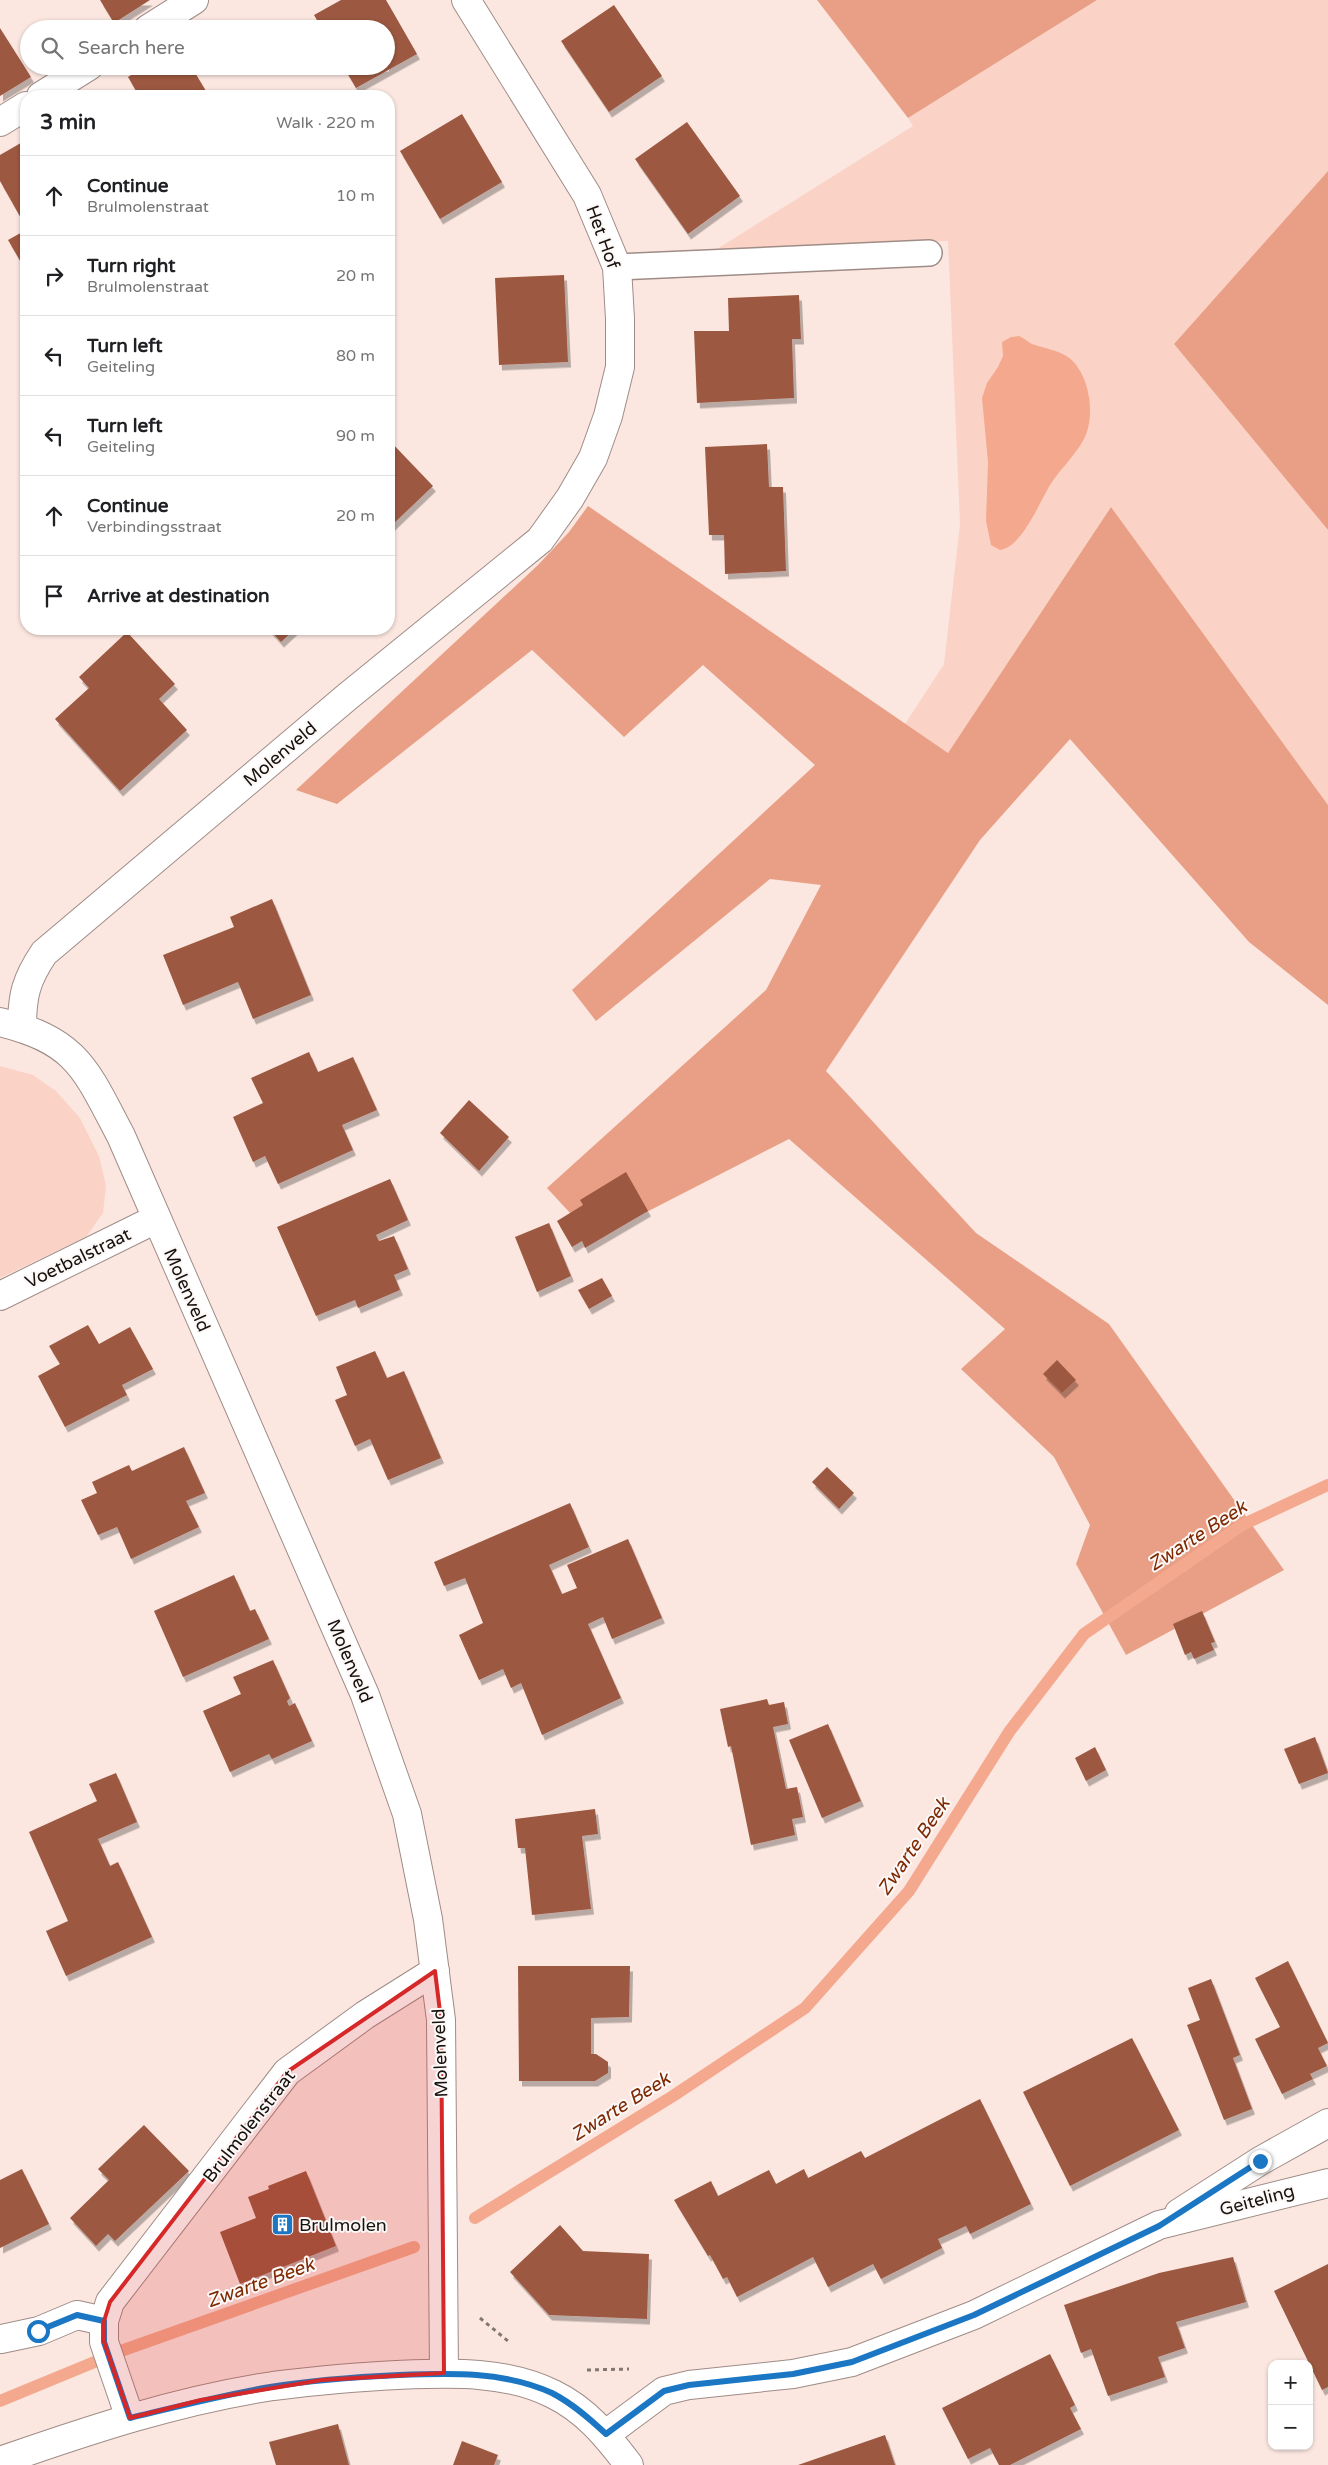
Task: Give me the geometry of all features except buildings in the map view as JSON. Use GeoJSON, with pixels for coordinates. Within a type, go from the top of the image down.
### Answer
{"type":"FeatureCollection","features":[{"type":"Feature","properties":{"kind":"street"},"geometry":{"type":"LineString","coordinates":[[162,20],[194,0]]}},
{"type":"Feature","properties":{"kind":"street","name":"Het Hof"},"geometry":{"type":"LineString","coordinates":[[466,0],[587,195],[617,267],[620,367],[608,416],[596,450],[570,498]]}},
{"type":"Feature","properties":{"kind":"street"},"geometry":{"type":"LineString","coordinates":[[51,90],[75,75]]}},
{"type":"Feature","properties":{"kind":"street"},"geometry":{"type":"LineString","coordinates":[[0,122],[20,110]]}},
{"type":"Feature","properties":{"kind":"street","name":"Molenveld"},"geometry":{"type":"LineString","coordinates":[[444,2373],[441,2020],[428,1919],[407,1814],[365,1695],[121,1136],[88,1074],[65,1048],[49,1038],[11,1025],[22,1008],[29,975],[44,953],[347,697],[540,540],[570,498]]}},
{"type":"Feature","properties":{"kind":"street","name":"Voetbalstraat"},"geometry":{"type":"LineString","coordinates":[[0,1296],[156,1219]]}},
{"type":"Feature","properties":{"kind":"street","name":"Brulmolenstraat"},"geometry":{"type":"LineString","coordinates":[[130,2418],[104,2342],[104,2321],[110,2302],[287,2072],[365,2015],[435,1971]]}},
{"type":"Feature","properties":{"kind":"street"},"geometry":{"type":"LineString","coordinates":[[1159,2226],[1260,2161],[1328,2123]]}},
{"type":"Feature","properties":{"kind":"street","name":"Geiteling"},"geometry":{"type":"LineString","coordinates":[[606,2434],[664,2391],[689,2385],[793,2374],[852,2362],[912,2341],[974,2315],[1159,2226],[1328,2182]]}},
{"type":"Feature","properties":{"kind":"street"},"geometry":{"type":"LineString","coordinates":[[1,2339],[38,2331],[77,2315],[104,2321]]}},
{"type":"Feature","properties":{"kind":"street"},"geometry":{"type":"LineString","coordinates":[[0,2461],[130,2418],[201,2400],[322,2380],[444,2373],[514,2380],[551,2393],[579,2409],[606,2434],[629,2465]]}},
{"type":"Feature","properties":{"kind":"lane"},"geometry":{"type":"LineString","coordinates":[[617,267],[929,253]]}},
{"type":"Feature","properties":{"kind":"path"},"geometry":{"type":"LineString","coordinates":[[443,2291],[487,2323],[515,2347]]}},
{"type":"Feature","properties":{"kind":"path"},"geometry":{"type":"LineString","coordinates":[[584,2370],[621,2371],[634,2368]]}},
{"type":"Feature","properties":{"kind":"highlighted area"},"geometry":{"type":"Polygon","coordinates":[[[435,1971],[441,2020],[444,2373],[322,2380],[201,2400],[130,2418],[104,2342],[104,2321],[110,2302],[287,2072],[435,1971]]]}},
{"type":"Feature","properties":{"kind":"shaded area"},"geometry":{"type":"Polygon","coordinates":[[[817,0],[1097,0],[908,118],[817,0]]]}},
{"type":"Feature","properties":{"kind":"shaded area"},"geometry":{"type":"Polygon","coordinates":[[[1097,0],[1328,0],[1328,171],[1174,344],[1328,530],[1328,805],[1111,507],[948,753],[905,724],[944,664],[960,524],[948,241],[717,249],[913,126],[908,118],[1097,0]]]}},
{"type":"Feature","properties":{"kind":"shaded area"},"geometry":{"type":"Polygon","coordinates":[[[1328,171],[1328,530],[1174,344],[1328,171]]]}},
{"type":"Feature","properties":{"kind":"shaded area"},"geometry":{"type":"Polygon","coordinates":[[[1019,336],[1032,344],[1068,357],[1075,364],[1086,384],[1089,395],[1090,419],[1084,439],[1050,485],[1029,523],[1015,541],[1008,547],[1000,550],[991,545],[986,521],[988,462],[982,398],[987,383],[1003,356],[1002,342],[1011,337],[1019,336]]]}},
{"type":"Feature","properties":{"kind":"shaded area"},"geometry":{"type":"Polygon","coordinates":[[[588,506],[948,753],[1111,507],[1328,805],[1328,1005],[1249,942],[1070,739],[980,840],[826,1071],[976,1233],[1109,1324],[1284,1570],[1126,1655],[1076,1564],[1090,1525],[1054,1457],[961,1369],[1005,1329],[789,1139],[594,1239],[547,1188],[766,990],[821,885],[770,879],[596,1021],[572,990],[815,765],[703,665],[624,737],[532,650],[337,804],[296,790],[538,565],[569,532],[588,506]]]}},
{"type":"Feature","properties":{"kind":"shaded area"},"geometry":{"type":"Polygon","coordinates":[[[0,1066],[33,1075],[56,1091],[80,1118],[99,1156],[106,1186],[103,1213],[86,1237],[0,1278],[0,1066]]]}},
{"type":"Feature","properties":{"kind":"waterway","name":"Zwarte Beek"},"geometry":{"type":"LineString","coordinates":[[475,2218],[673,2096],[805,2008],[909,1891],[1009,1732],[1084,1634],[1242,1525],[1328,1485]]}},
{"type":"Feature","properties":{"kind":"waterway","name":"Zwarte Beek"},"geometry":{"type":"LineString","coordinates":[[118,2352],[414,2247]]}},
{"type":"Feature","properties":{"kind":"waterway","name":"Zwarte Beek"},"geometry":{"type":"LineString","coordinates":[[0,2401],[97,2361]]}},
{"type":"Feature","properties":{"kind":"place","name":"Brulmolen"},"geometry":{"type":"Point","coordinates":[283,2225]}},
{"type":"Feature","properties":{"kind":"route"},"geometry":{"type":"LineString","coordinates":[[38,2331],[77,2315],[104,2321],[104,2342],[130,2418],[201,2400],[271,2387],[322,2380],[444,2373],[514,2380],[551,2393],[579,2409],[606,2434],[664,2391],[689,2385],[793,2374],[852,2362],[912,2341],[974,2315],[1159,2226],[1260,2161]]}}]}
